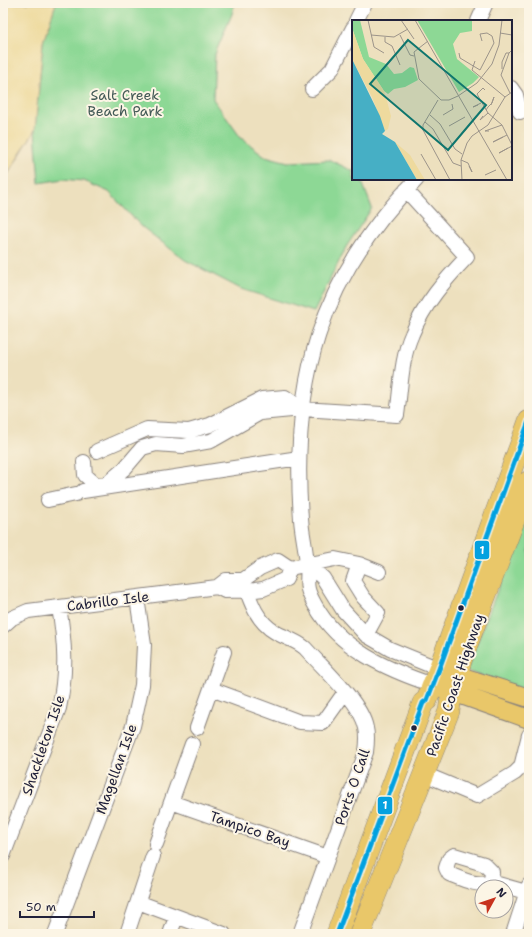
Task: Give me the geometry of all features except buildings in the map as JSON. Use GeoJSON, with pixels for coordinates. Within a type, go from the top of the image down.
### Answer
{"type":"FeatureCollection","features":[{"type":"Feature","properties":{"kind":"highway","name":"Pacific Coast Highway"},"geometry":{"type":"LineString","coordinates":[[360,934],[449,711],[445,680],[529,421]]}},
{"type":"Feature","properties":{"kind":"highway","name":"Pacific Coast Highway"},"geometry":{"type":"LineString","coordinates":[[337,934],[423,703],[445,680],[529,481]]}},
{"type":"Feature","properties":{"kind":"main road"},"geometry":{"type":"LineString","coordinates":[[445,680],[529,698]]}},
{"type":"Feature","properties":{"kind":"main road"},"geometry":{"type":"LineString","coordinates":[[445,680],[529,719]]}},
{"type":"Feature","properties":{"kind":"street"},"geometry":{"type":"LineString","coordinates":[[356,20],[365,3]]}},
{"type":"Feature","properties":{"kind":"street"},"geometry":{"type":"LineString","coordinates":[[479,20],[486,3]]}},
{"type":"Feature","properties":{"kind":"street"},"geometry":{"type":"LineString","coordinates":[[312,89],[332,70],[352,30]]}},
{"type":"Feature","properties":{"kind":"street"},"geometry":{"type":"LineString","coordinates":[[512,89],[516,95],[520,112]]}},
{"type":"Feature","properties":{"kind":"street"},"geometry":{"type":"LineString","coordinates":[[416,180],[366,237],[347,268],[324,315],[308,369],[302,409],[298,458],[303,538],[308,564],[306,587],[315,606],[327,623],[363,655],[390,668],[445,680]]}},
{"type":"Feature","properties":{"kind":"street"},"geometry":{"type":"LineString","coordinates":[[84,462],[85,475],[95,484],[105,485],[124,468],[142,448],[156,444],[182,446],[211,442],[260,413],[302,409],[397,415],[403,369],[412,334],[427,304],[444,281],[467,258],[406,190]]}},
{"type":"Feature","properties":{"kind":"street"},"geometry":{"type":"LineString","coordinates":[[97,451],[147,429],[189,431],[210,425],[262,399],[285,397],[302,409]]}},
{"type":"Feature","properties":{"kind":"street"},"geometry":{"type":"LineString","coordinates":[[48,500],[79,492],[298,458]]}},
{"type":"Feature","properties":{"kind":"street"},"geometry":{"type":"LineString","coordinates":[[245,584],[260,568],[278,560],[290,568],[335,559],[359,564],[379,572]]}},
{"type":"Feature","properties":{"kind":"street"},"geometry":{"type":"LineString","coordinates":[[308,564],[324,578],[343,610],[366,635],[445,680]]}},
{"type":"Feature","properties":{"kind":"street"},"geometry":{"type":"LineString","coordinates":[[359,564],[353,581],[363,597],[378,613],[366,635]]}},
{"type":"Feature","properties":{"kind":"street"},"geometry":{"type":"LineString","coordinates":[[260,568],[269,586]]}},
{"type":"Feature","properties":{"kind":"street","name":"Cabrillo Isle"},"geometry":{"type":"LineString","coordinates":[[3,626],[12,618],[28,611],[137,598],[217,586],[226,580],[245,584],[255,590],[269,586],[286,578],[290,568]]}},
{"type":"Feature","properties":{"kind":"street","name":"Ports O Call"},"geometry":{"type":"LineString","coordinates":[[245,584],[254,609],[263,624],[276,633],[297,641],[345,692],[362,715],[366,728],[366,752],[300,934]]}},
{"type":"Feature","properties":{"kind":"street","name":"Magellan Isle"},"geometry":{"type":"LineString","coordinates":[[55,934],[133,726],[142,685],[144,645],[137,598]]}},
{"type":"Feature","properties":{"kind":"street","name":"Shackleton Isle"},"geometry":{"type":"LineString","coordinates":[[3,856],[58,708],[64,685],[64,638],[59,607]]}},
{"type":"Feature","properties":{"kind":"street"},"geometry":{"type":"LineString","coordinates":[[197,728],[224,652]]}},
{"type":"Feature","properties":{"kind":"street"},"geometry":{"type":"LineString","coordinates":[[211,689],[300,722],[313,724],[323,723],[345,692]]}},
{"type":"Feature","properties":{"kind":"street"},"geometry":{"type":"LineString","coordinates":[[424,774],[477,796],[503,781],[522,767],[529,735]]}},
{"type":"Feature","properties":{"kind":"street"},"geometry":{"type":"LineString","coordinates":[[127,934],[192,744]]}},
{"type":"Feature","properties":{"kind":"street","name":"Tampico Bay"},"geometry":{"type":"LineString","coordinates":[[171,802],[328,857]]}},
{"type":"Feature","properties":{"kind":"street"},"geometry":{"type":"LineString","coordinates":[[513,934],[528,889],[514,886]]}},
{"type":"Feature","properties":{"kind":"street"},"geometry":{"type":"LineString","coordinates":[[138,902],[224,934]]}},
{"type":"Feature","properties":{"kind":"street"},"geometry":{"type":"LineString","coordinates":[[170,934],[176,917]]}},
{"type":"Feature","properties":{"kind":"green space","name":"Salt Creek Beach Park"},"geometry":{"type":"Polygon","coordinates":[[[56,3],[234,3],[232,14],[215,54],[213,99],[241,138],[265,156],[288,162],[330,160],[352,171],[352,180],[361,180],[372,208],[346,247],[314,312],[241,289],[185,260],[141,226],[109,192],[84,181],[63,179],[39,183],[35,130],[43,42],[56,3]]]}},
{"type":"Feature","properties":{"kind":"green space"},"geometry":{"type":"Polygon","coordinates":[[[529,509],[529,692],[466,671],[529,509]]]}},
{"type":"Feature","properties":{"kind":"sand"},"geometry":{"type":"Polygon","coordinates":[[[3,3],[56,3],[43,42],[35,130],[3,182],[3,3]]]}},
{"type":"Feature","properties":{"kind":"transit line","name":"1"},"geometry":{"type":"LineString","coordinates":[[337,934],[423,703],[427,700],[439,669],[529,421]]}}]}
